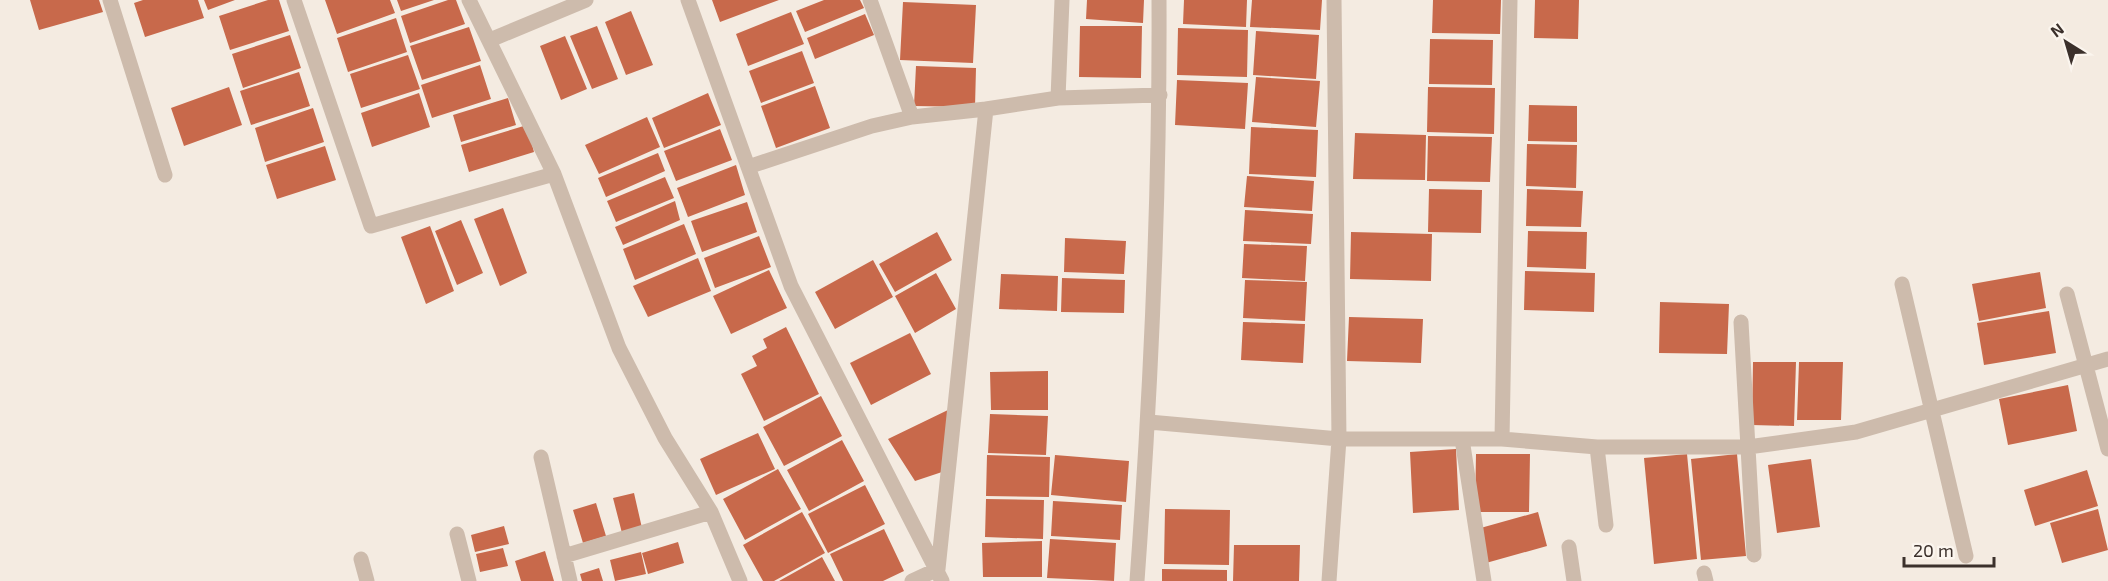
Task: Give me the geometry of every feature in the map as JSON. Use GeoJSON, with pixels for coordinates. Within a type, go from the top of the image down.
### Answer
{"type":"FeatureCollection","features":[{"type":"Feature","properties":{"kind":"street"},"geometry":{"type":"LineString","coordinates":[[110,0],[165,175]]}},
{"type":"Feature","properties":{"kind":"street"},"geometry":{"type":"LineString","coordinates":[[294,0],[370,226],[554,174]]}},
{"type":"Feature","properties":{"kind":"street"},"geometry":{"type":"LineString","coordinates":[[469,0],[554,174],[619,348],[665,438],[711,512],[740,581]]}},
{"type":"Feature","properties":{"kind":"street"},"geometry":{"type":"LineString","coordinates":[[490,40],[586,0]]}},
{"type":"Feature","properties":{"kind":"street"},"geometry":{"type":"LineString","coordinates":[[688,0],[791,286],[940,575]]}},
{"type":"Feature","properties":{"kind":"street"},"geometry":{"type":"LineString","coordinates":[[870,0],[912,117]]}},
{"type":"Feature","properties":{"kind":"street"},"geometry":{"type":"LineString","coordinates":[[1058,98],[1062,0]]}},
{"type":"Feature","properties":{"kind":"street"},"geometry":{"type":"LineString","coordinates":[[1137,581],[1149,422],[1160,95],[1159,0]]}},
{"type":"Feature","properties":{"kind":"street"},"geometry":{"type":"LineString","coordinates":[[1329,581],[1339,439],[1334,0]]}},
{"type":"Feature","properties":{"kind":"street"},"geometry":{"type":"LineString","coordinates":[[1502,439],[1510,0]]}},
{"type":"Feature","properties":{"kind":"street"},"geometry":{"type":"LineString","coordinates":[[748,167],[872,126],[912,117],[1058,98],[1160,95]]}},
{"type":"Feature","properties":{"kind":"street"},"geometry":{"type":"LineString","coordinates":[[940,575],[986,109]]}},
{"type":"Feature","properties":{"kind":"street"},"geometry":{"type":"LineString","coordinates":[[1902,284],[1966,556]]}},
{"type":"Feature","properties":{"kind":"street"},"geometry":{"type":"LineString","coordinates":[[2067,294],[2108,449]]}},
{"type":"Feature","properties":{"kind":"street"},"geometry":{"type":"LineString","coordinates":[[1741,322],[1754,555]]}},
{"type":"Feature","properties":{"kind":"street"},"geometry":{"type":"LineString","coordinates":[[1149,422],[1339,439],[1502,439],[1597,447],[1748,447],[1856,432],[2108,359]]}},
{"type":"Feature","properties":{"kind":"street"},"geometry":{"type":"LineString","coordinates":[[1462,439],[1484,581]]}},
{"type":"Feature","properties":{"kind":"street"},"geometry":{"type":"LineString","coordinates":[[1597,447],[1606,525]]}},
{"type":"Feature","properties":{"kind":"street"},"geometry":{"type":"LineString","coordinates":[[541,457],[570,581]]}},
{"type":"Feature","properties":{"kind":"street"},"geometry":{"type":"LineString","coordinates":[[564,556],[711,512]]}},
{"type":"Feature","properties":{"kind":"street"},"geometry":{"type":"LineString","coordinates":[[457,534],[469,581]]}},
{"type":"Feature","properties":{"kind":"street"},"geometry":{"type":"LineString","coordinates":[[1569,547],[1575,581]]}},
{"type":"Feature","properties":{"kind":"street"},"geometry":{"type":"LineString","coordinates":[[361,559],[367,581]]}},
{"type":"Feature","properties":{"kind":"street"},"geometry":{"type":"LineString","coordinates":[[912,581],[940,575]]}},
{"type":"Feature","properties":{"kind":"building"},"geometry":{"type":"Polygon","coordinates":[[[30,0],[99,0],[103,12],[39,30],[30,0]]]}},
{"type":"Feature","properties":{"kind":"building"},"geometry":{"type":"Polygon","coordinates":[[[143,0],[198,0],[204,18],[145,37],[134,3],[143,0]]]}},
{"type":"Feature","properties":{"kind":"building"},"geometry":{"type":"Polygon","coordinates":[[[204,0],[235,0],[208,10],[204,0]]]}},
{"type":"Feature","properties":{"kind":"building"},"geometry":{"type":"Polygon","coordinates":[[[268,0],[279,0],[289,31],[230,50],[219,16],[268,0]]]}},
{"type":"Feature","properties":{"kind":"building"},"geometry":{"type":"Polygon","coordinates":[[[325,0],[390,0],[395,13],[337,34],[325,0]]]}},
{"type":"Feature","properties":{"kind":"building"},"geometry":{"type":"Polygon","coordinates":[[[397,0],[434,0],[401,11],[397,0]]]}},
{"type":"Feature","properties":{"kind":"building"},"geometry":{"type":"Polygon","coordinates":[[[448,0],[456,0],[465,24],[410,43],[401,16],[448,0]]]}},
{"type":"Feature","properties":{"kind":"building"},"geometry":{"type":"Polygon","coordinates":[[[712,0],[779,0],[720,22],[712,0]]]}},
{"type":"Feature","properties":{"kind":"building"},"geometry":{"type":"Polygon","coordinates":[[[824,0],[860,0],[864,8],[805,32],[796,11],[824,0]]]}},
{"type":"Feature","properties":{"kind":"building"},"geometry":{"type":"Polygon","coordinates":[[[1087,0],[1144,0],[1143,23],[1086,19],[1087,0]]]}},
{"type":"Feature","properties":{"kind":"building"},"geometry":{"type":"Polygon","coordinates":[[[1184,0],[1247,0],[1246,27],[1183,24],[1184,0]]]}},
{"type":"Feature","properties":{"kind":"building"},"geometry":{"type":"Polygon","coordinates":[[[1252,0],[1322,0],[1320,30],[1250,27],[1252,0]]]}},
{"type":"Feature","properties":{"kind":"building"},"geometry":{"type":"Polygon","coordinates":[[[1433,0],[1501,0],[1500,34],[1432,33],[1433,0]]]}},
{"type":"Feature","properties":{"kind":"building"},"geometry":{"type":"Polygon","coordinates":[[[1535,0],[1579,0],[1578,39],[1534,38],[1535,0]]]}},
{"type":"Feature","properties":{"kind":"building"},"geometry":{"type":"Polygon","coordinates":[[[903,2],[976,5],[973,63],[900,60],[903,2]]]}},
{"type":"Feature","properties":{"kind":"building"},"geometry":{"type":"Polygon","coordinates":[[[631,11],[653,65],[626,75],[605,22],[631,11]]]}},
{"type":"Feature","properties":{"kind":"building"},"geometry":{"type":"Polygon","coordinates":[[[791,12],[804,44],[748,66],[736,34],[791,12]]]}},
{"type":"Feature","properties":{"kind":"building"},"geometry":{"type":"Polygon","coordinates":[[[865,14],[874,35],[815,59],[807,38],[865,14]]]}},
{"type":"Feature","properties":{"kind":"building"},"geometry":{"type":"Polygon","coordinates":[[[396,18],[407,52],[348,72],[337,38],[396,18]]]}},
{"type":"Feature","properties":{"kind":"building"},"geometry":{"type":"Polygon","coordinates":[[[597,26],[618,79],[592,89],[570,36],[597,26]]]}},
{"type":"Feature","properties":{"kind":"building"},"geometry":{"type":"Polygon","coordinates":[[[1080,26],[1142,26],[1141,78],[1079,77],[1080,26]]]}},
{"type":"Feature","properties":{"kind":"building"},"geometry":{"type":"Polygon","coordinates":[[[469,27],[481,61],[422,80],[410,46],[469,27]]]}},
{"type":"Feature","properties":{"kind":"building"},"geometry":{"type":"Polygon","coordinates":[[[1178,28],[1248,30],[1247,77],[1177,75],[1178,28]]]}},
{"type":"Feature","properties":{"kind":"building"},"geometry":{"type":"Polygon","coordinates":[[[1256,31],[1319,35],[1316,79],[1253,75],[1256,31]]]}},
{"type":"Feature","properties":{"kind":"building"},"geometry":{"type":"Polygon","coordinates":[[[290,35],[301,68],[243,88],[232,54],[290,35]]]}},
{"type":"Feature","properties":{"kind":"building"},"geometry":{"type":"Polygon","coordinates":[[[565,36],[587,89],[561,100],[540,46],[565,36]]]}},
{"type":"Feature","properties":{"kind":"building"},"geometry":{"type":"Polygon","coordinates":[[[1430,39],[1493,40],[1492,85],[1429,84],[1430,39]]]}},
{"type":"Feature","properties":{"kind":"building"},"geometry":{"type":"Polygon","coordinates":[[[802,51],[814,83],[761,103],[749,71],[802,51]]]}},
{"type":"Feature","properties":{"kind":"building"},"geometry":{"type":"Polygon","coordinates":[[[408,55],[420,89],[361,108],[350,74],[408,55]]]}},
{"type":"Feature","properties":{"kind":"building"},"geometry":{"type":"Polygon","coordinates":[[[480,65],[491,99],[432,118],[421,85],[480,65]]]}},
{"type":"Feature","properties":{"kind":"building"},"geometry":{"type":"Polygon","coordinates":[[[916,66],[976,68],[975,107],[914,106],[916,66]]]}},
{"type":"Feature","properties":{"kind":"building"},"geometry":{"type":"Polygon","coordinates":[[[299,72],[310,106],[251,125],[240,91],[299,72]]]}},
{"type":"Feature","properties":{"kind":"building"},"geometry":{"type":"Polygon","coordinates":[[[1256,77],[1320,81],[1316,127],[1252,122],[1256,77]]]}},
{"type":"Feature","properties":{"kind":"building"},"geometry":{"type":"Polygon","coordinates":[[[1177,80],[1248,83],[1245,129],[1175,125],[1177,80]]]}},
{"type":"Feature","properties":{"kind":"building"},"geometry":{"type":"Polygon","coordinates":[[[815,86],[830,128],[776,148],[761,106],[815,86]]]}},
{"type":"Feature","properties":{"kind":"building"},"geometry":{"type":"Polygon","coordinates":[[[229,87],[242,125],[184,146],[171,108],[229,87]]]}},
{"type":"Feature","properties":{"kind":"building"},"geometry":{"type":"Polygon","coordinates":[[[1428,87],[1495,88],[1494,134],[1427,132],[1428,87]]]}},
{"type":"Feature","properties":{"kind":"building"},"geometry":{"type":"Polygon","coordinates":[[[419,93],[430,127],[372,147],[361,113],[419,93]]]}},
{"type":"Feature","properties":{"kind":"building"},"geometry":{"type":"Polygon","coordinates":[[[708,93],[721,125],[664,148],[652,118],[708,93]]]}},
{"type":"Feature","properties":{"kind":"building"},"geometry":{"type":"Polygon","coordinates":[[[508,98],[516,125],[461,142],[453,115],[508,98]]]}},
{"type":"Feature","properties":{"kind":"building"},"geometry":{"type":"Polygon","coordinates":[[[1529,105],[1577,106],[1577,142],[1528,141],[1529,105]]]}},
{"type":"Feature","properties":{"kind":"building"},"geometry":{"type":"Polygon","coordinates":[[[313,108],[324,142],[265,162],[255,128],[313,108]]]}},
{"type":"Feature","properties":{"kind":"building"},"geometry":{"type":"Polygon","coordinates":[[[647,117],[660,147],[599,174],[585,145],[647,117]]]}},
{"type":"Feature","properties":{"kind":"building"},"geometry":{"type":"Polygon","coordinates":[[[527,125],[534,152],[469,172],[461,145],[527,125]]]}},
{"type":"Feature","properties":{"kind":"building"},"geometry":{"type":"Polygon","coordinates":[[[1251,127],[1318,130],[1316,177],[1249,174],[1251,127]]]}},
{"type":"Feature","properties":{"kind":"building"},"geometry":{"type":"Polygon","coordinates":[[[720,129],[732,160],[676,181],[664,151],[720,129]]]}},
{"type":"Feature","properties":{"kind":"building"},"geometry":{"type":"Polygon","coordinates":[[[1355,133],[1426,135],[1425,180],[1353,179],[1355,133]]]}},
{"type":"Feature","properties":{"kind":"building"},"geometry":{"type":"Polygon","coordinates":[[[1428,136],[1492,137],[1490,182],[1427,181],[1428,136]]]}},
{"type":"Feature","properties":{"kind":"building"},"geometry":{"type":"Polygon","coordinates":[[[1527,144],[1577,145],[1576,188],[1526,186],[1527,144]]]}},
{"type":"Feature","properties":{"kind":"building"},"geometry":{"type":"Polygon","coordinates":[[[325,146],[336,180],[277,199],[266,165],[325,146]]]}},
{"type":"Feature","properties":{"kind":"building"},"geometry":{"type":"Polygon","coordinates":[[[658,153],[665,171],[606,197],[598,178],[658,153]]]}},
{"type":"Feature","properties":{"kind":"building"},"geometry":{"type":"Polygon","coordinates":[[[736,165],[745,195],[688,217],[677,188],[736,165]]]}},
{"type":"Feature","properties":{"kind":"building"},"geometry":{"type":"Polygon","coordinates":[[[1247,176],[1314,181],[1312,211],[1244,207],[1247,176]]]}},
{"type":"Feature","properties":{"kind":"building"},"geometry":{"type":"Polygon","coordinates":[[[665,177],[674,198],[616,222],[607,201],[665,177]]]}},
{"type":"Feature","properties":{"kind":"building"},"geometry":{"type":"Polygon","coordinates":[[[1429,189],[1482,190],[1481,233],[1428,232],[1429,189]]]}},
{"type":"Feature","properties":{"kind":"building"},"geometry":{"type":"Polygon","coordinates":[[[1527,189],[1583,191],[1581,227],[1526,226],[1527,189]]]}},
{"type":"Feature","properties":{"kind":"building"},"geometry":{"type":"Polygon","coordinates":[[[675,201],[680,220],[623,245],[615,227],[675,201]]]}},
{"type":"Feature","properties":{"kind":"building"},"geometry":{"type":"Polygon","coordinates":[[[747,202],[757,232],[702,252],[691,221],[747,202]]]}},
{"type":"Feature","properties":{"kind":"building"},"geometry":{"type":"Polygon","coordinates":[[[503,208],[527,273],[500,286],[474,219],[503,208]]]}},
{"type":"Feature","properties":{"kind":"building"},"geometry":{"type":"Polygon","coordinates":[[[1245,210],[1313,214],[1311,244],[1243,241],[1245,210]]]}},
{"type":"Feature","properties":{"kind":"building"},"geometry":{"type":"Polygon","coordinates":[[[461,220],[483,273],[457,285],[435,231],[461,220]]]}},
{"type":"Feature","properties":{"kind":"building"},"geometry":{"type":"Polygon","coordinates":[[[684,224],[696,254],[635,280],[623,249],[684,224]]]}},
{"type":"Feature","properties":{"kind":"building"},"geometry":{"type":"Polygon","coordinates":[[[430,226],[454,291],[426,304],[401,237],[430,226]]]}},
{"type":"Feature","properties":{"kind":"building"},"geometry":{"type":"Polygon","coordinates":[[[1528,231],[1587,232],[1586,269],[1527,267],[1528,231]]]}},
{"type":"Feature","properties":{"kind":"building"},"geometry":{"type":"Polygon","coordinates":[[[937,232],[952,260],[895,292],[879,264],[937,232]]]}},
{"type":"Feature","properties":{"kind":"building"},"geometry":{"type":"Polygon","coordinates":[[[1351,232],[1432,234],[1431,281],[1350,279],[1351,232]]]}},
{"type":"Feature","properties":{"kind":"building"},"geometry":{"type":"Polygon","coordinates":[[[759,236],[771,267],[715,288],[704,258],[759,236]]]}},
{"type":"Feature","properties":{"kind":"building"},"geometry":{"type":"Polygon","coordinates":[[[1065,238],[1126,241],[1124,274],[1064,272],[1065,238]]]}},
{"type":"Feature","properties":{"kind":"building"},"geometry":{"type":"Polygon","coordinates":[[[1244,244],[1307,246],[1305,281],[1242,278],[1244,244]]]}},
{"type":"Feature","properties":{"kind":"building"},"geometry":{"type":"Polygon","coordinates":[[[698,258],[711,291],[648,317],[633,286],[698,258]]]}},
{"type":"Feature","properties":{"kind":"building"},"geometry":{"type":"Polygon","coordinates":[[[873,260],[893,297],[835,329],[815,292],[873,260]]]}},
{"type":"Feature","properties":{"kind":"building"},"geometry":{"type":"Polygon","coordinates":[[[769,270],[787,308],[731,334],[713,296],[769,270]]]}},
{"type":"Feature","properties":{"kind":"building"},"geometry":{"type":"Polygon","coordinates":[[[1525,271],[1595,273],[1594,312],[1524,310],[1525,271]]]}},
{"type":"Feature","properties":{"kind":"building"},"geometry":{"type":"Polygon","coordinates":[[[2040,272],[2046,308],[1979,321],[1972,284],[2040,272]]]}},
{"type":"Feature","properties":{"kind":"building"},"geometry":{"type":"Polygon","coordinates":[[[936,273],[956,309],[915,333],[895,296],[936,273]]]}},
{"type":"Feature","properties":{"kind":"building"},"geometry":{"type":"Polygon","coordinates":[[[1001,274],[1058,276],[1057,311],[999,309],[1001,274]]]}},
{"type":"Feature","properties":{"kind":"building"},"geometry":{"type":"Polygon","coordinates":[[[1062,278],[1125,280],[1124,313],[1061,312],[1062,278]]]}},
{"type":"Feature","properties":{"kind":"building"},"geometry":{"type":"Polygon","coordinates":[[[1245,280],[1307,282],[1305,321],[1243,318],[1245,280]]]}},
{"type":"Feature","properties":{"kind":"building"},"geometry":{"type":"Polygon","coordinates":[[[1660,302],[1729,304],[1727,354],[1659,353],[1660,302]]]}},
{"type":"Feature","properties":{"kind":"building"},"geometry":{"type":"Polygon","coordinates":[[[2049,311],[2056,353],[1984,365],[1977,323],[2049,311]]]}},
{"type":"Feature","properties":{"kind":"building"},"geometry":{"type":"Polygon","coordinates":[[[1349,317],[1423,319],[1421,363],[1347,361],[1349,317]]]}},
{"type":"Feature","properties":{"kind":"building"},"geometry":{"type":"Polygon","coordinates":[[[1243,322],[1305,324],[1303,363],[1241,360],[1243,322]]]}},
{"type":"Feature","properties":{"kind":"building"},"geometry":{"type":"Polygon","coordinates":[[[786,327],[819,394],[764,421],[741,374],[757,366],[752,356],[767,348],[763,339],[786,327]]]}},
{"type":"Feature","properties":{"kind":"building"},"geometry":{"type":"Polygon","coordinates":[[[910,333],[931,374],[871,405],[850,363],[910,333]]]}},
{"type":"Feature","properties":{"kind":"building"},"geometry":{"type":"Polygon","coordinates":[[[1753,362],[1796,362],[1794,426],[1752,425],[1753,362]]]}},
{"type":"Feature","properties":{"kind":"building"},"geometry":{"type":"Polygon","coordinates":[[[1799,362],[1843,362],[1841,420],[1797,420],[1799,362]]]}},
{"type":"Feature","properties":{"kind":"building"},"geometry":{"type":"Polygon","coordinates":[[[1048,371],[1048,410],[991,410],[990,372],[1048,371]]]}},
{"type":"Feature","properties":{"kind":"building"},"geometry":{"type":"Polygon","coordinates":[[[2068,385],[2077,431],[2008,445],[1999,399],[2068,385]]]}},
{"type":"Feature","properties":{"kind":"building"},"geometry":{"type":"Polygon","coordinates":[[[821,396],[842,436],[784,466],[763,427],[821,396]]]}},
{"type":"Feature","properties":{"kind":"building"},"geometry":{"type":"Polygon","coordinates":[[[950,409],[948,470],[915,481],[888,439],[950,409]]]}},
{"type":"Feature","properties":{"kind":"building"},"geometry":{"type":"Polygon","coordinates":[[[990,414],[1048,416],[1046,455],[988,453],[990,414]]]}},
{"type":"Feature","properties":{"kind":"building"},"geometry":{"type":"Polygon","coordinates":[[[758,433],[775,469],[716,495],[700,459],[758,433]]]}},
{"type":"Feature","properties":{"kind":"building"},"geometry":{"type":"Polygon","coordinates":[[[842,440],[864,481],[809,511],[787,470],[842,440]]]}},
{"type":"Feature","properties":{"kind":"building"},"geometry":{"type":"Polygon","coordinates":[[[1456,449],[1459,510],[1413,513],[1410,452],[1456,449]]]}},
{"type":"Feature","properties":{"kind":"building"},"geometry":{"type":"Polygon","coordinates":[[[1476,454],[1530,454],[1529,512],[1475,512],[1476,454]]]}},
{"type":"Feature","properties":{"kind":"building"},"geometry":{"type":"Polygon","coordinates":[[[1687,454],[1697,559],[1654,564],[1644,458],[1687,454]]]}},
{"type":"Feature","properties":{"kind":"building"},"geometry":{"type":"Polygon","coordinates":[[[1737,454],[1746,556],[1701,560],[1691,459],[1737,454]]]}},
{"type":"Feature","properties":{"kind":"building"},"geometry":{"type":"Polygon","coordinates":[[[987,455],[1050,457],[1049,497],[986,496],[987,455]]]}},
{"type":"Feature","properties":{"kind":"building"},"geometry":{"type":"Polygon","coordinates":[[[1055,455],[1129,461],[1126,502],[1051,495],[1055,455]]]}},
{"type":"Feature","properties":{"kind":"building"},"geometry":{"type":"Polygon","coordinates":[[[1811,459],[1820,527],[1777,533],[1768,465],[1811,459]]]}},
{"type":"Feature","properties":{"kind":"building"},"geometry":{"type":"Polygon","coordinates":[[[778,469],[801,509],[745,540],[723,499],[778,469]]]}},
{"type":"Feature","properties":{"kind":"building"},"geometry":{"type":"Polygon","coordinates":[[[2087,470],[2098,506],[2035,526],[2024,490],[2087,470]]]}},
{"type":"Feature","properties":{"kind":"building"},"geometry":{"type":"Polygon","coordinates":[[[865,485],[885,524],[828,553],[808,514],[865,485]]]}},
{"type":"Feature","properties":{"kind":"building"},"geometry":{"type":"Polygon","coordinates":[[[634,493],[642,528],[622,533],[613,498],[634,493]]]}},
{"type":"Feature","properties":{"kind":"building"},"geometry":{"type":"Polygon","coordinates":[[[986,499],[1044,500],[1043,539],[985,537],[986,499]]]}},
{"type":"Feature","properties":{"kind":"building"},"geometry":{"type":"Polygon","coordinates":[[[1053,501],[1122,505],[1120,540],[1051,536],[1053,501]]]}},
{"type":"Feature","properties":{"kind":"building"},"geometry":{"type":"Polygon","coordinates":[[[596,503],[606,536],[583,543],[573,510],[596,503]]]}},
{"type":"Feature","properties":{"kind":"building"},"geometry":{"type":"Polygon","coordinates":[[[1165,509],[1230,510],[1229,565],[1164,564],[1165,509]]]}},
{"type":"Feature","properties":{"kind":"building"},"geometry":{"type":"Polygon","coordinates":[[[2098,509],[2108,550],[2062,563],[2050,523],[2098,509]]]}},
{"type":"Feature","properties":{"kind":"building"},"geometry":{"type":"Polygon","coordinates":[[[802,512],[825,553],[774,581],[763,581],[743,545],[802,512]]]}},
{"type":"Feature","properties":{"kind":"building"},"geometry":{"type":"Polygon","coordinates":[[[1538,512],[1547,546],[1486,563],[1477,529],[1538,512]]]}},
{"type":"Feature","properties":{"kind":"building"},"geometry":{"type":"Polygon","coordinates":[[[504,526],[509,544],[475,552],[471,535],[504,526]]]}},
{"type":"Feature","properties":{"kind":"building"},"geometry":{"type":"Polygon","coordinates":[[[884,529],[904,571],[883,581],[843,581],[830,554],[884,529]]]}},
{"type":"Feature","properties":{"kind":"building"},"geometry":{"type":"Polygon","coordinates":[[[1050,539],[1116,543],[1114,581],[1047,578],[1050,539]]]}},
{"type":"Feature","properties":{"kind":"building"},"geometry":{"type":"Polygon","coordinates":[[[1042,541],[1042,577],[983,577],[982,543],[1042,541]]]}},
{"type":"Feature","properties":{"kind":"building"},"geometry":{"type":"Polygon","coordinates":[[[678,542],[684,563],[648,574],[642,553],[678,542]]]}},
{"type":"Feature","properties":{"kind":"building"},"geometry":{"type":"Polygon","coordinates":[[[1234,545],[1300,545],[1299,581],[1233,581],[1234,545]]]}},
{"type":"Feature","properties":{"kind":"building"},"geometry":{"type":"Polygon","coordinates":[[[503,548],[508,566],[480,572],[476,554],[503,548]]]}},
{"type":"Feature","properties":{"kind":"building"},"geometry":{"type":"Polygon","coordinates":[[[545,551],[554,581],[521,581],[515,561],[545,551]]]}},
{"type":"Feature","properties":{"kind":"building"},"geometry":{"type":"Polygon","coordinates":[[[641,552],[646,574],[615,581],[610,560],[641,552]]]}},
{"type":"Feature","properties":{"kind":"building"},"geometry":{"type":"Polygon","coordinates":[[[822,557],[835,581],[779,581],[822,557]]]}},
{"type":"Feature","properties":{"kind":"building"},"geometry":{"type":"Polygon","coordinates":[[[599,568],[603,581],[582,581],[580,574],[599,568]]]}},
{"type":"Feature","properties":{"kind":"building"},"geometry":{"type":"Polygon","coordinates":[[[1162,569],[1227,570],[1227,581],[1162,581],[1162,569]]]}}]}
